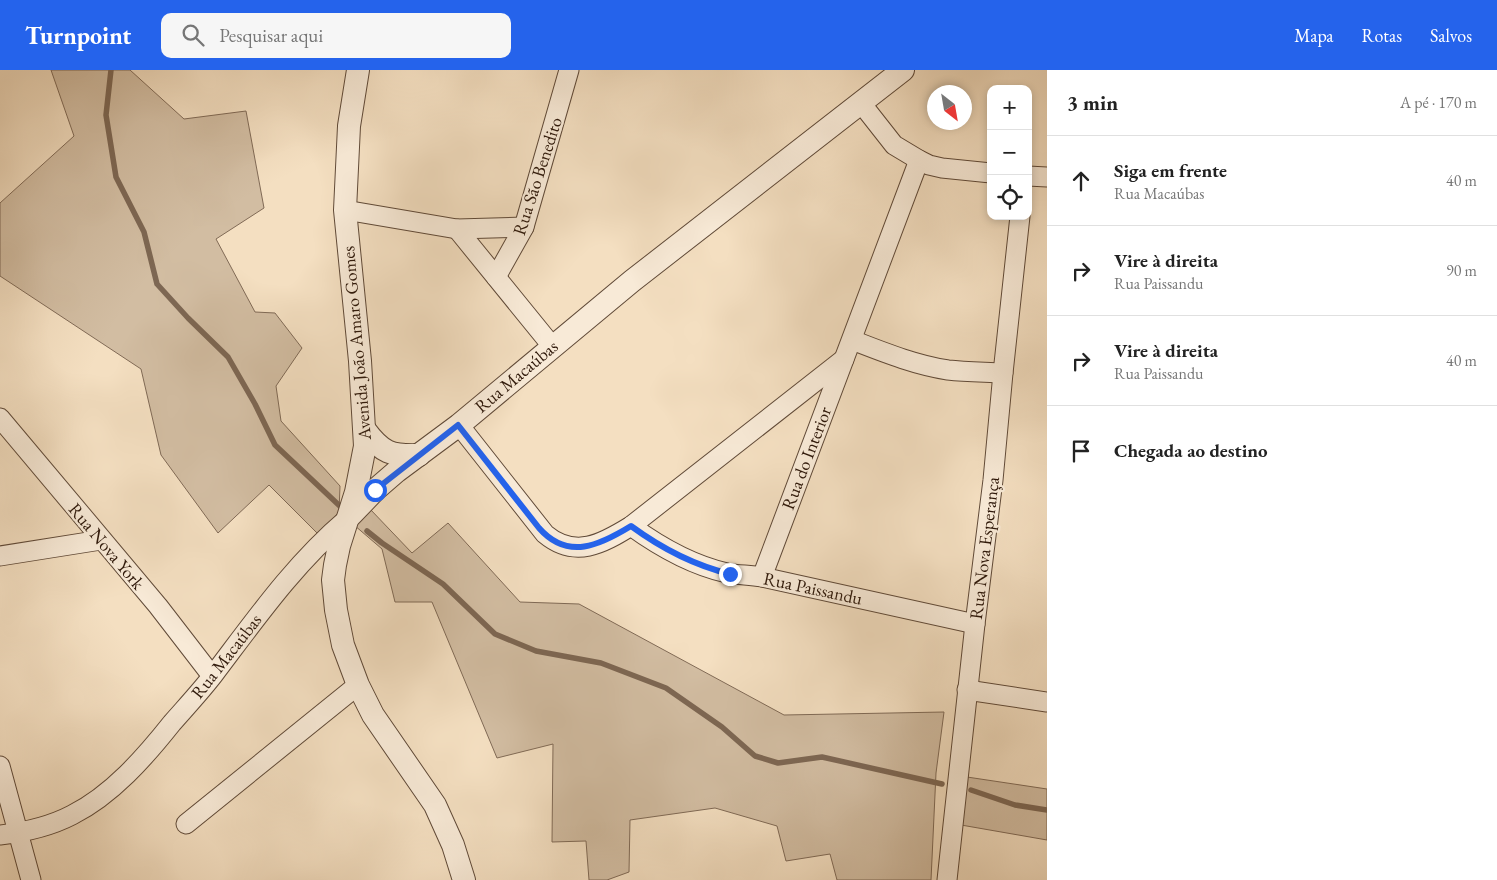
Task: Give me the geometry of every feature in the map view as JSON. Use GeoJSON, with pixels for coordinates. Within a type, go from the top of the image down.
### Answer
{"type":"FeatureCollection","features":[{"type":"Feature","properties":{"kind":"street","name":"Avenida João Amaro Gomes"},"geometry":{"type":"LineString","coordinates":[[358,70],[350,126],[345,210],[360,361],[365,446],[361,471],[339,546],[333,580],[336,610],[343,646],[358,685],[373,715],[435,805],[453,845],[464,880]]}},
{"type":"Feature","properties":{"kind":"street","name":"Rua São Benedito"},"geometry":{"type":"LineString","coordinates":[[496,277],[524,227],[569,70]]}},
{"type":"Feature","properties":{"kind":"street","name":"Rua Macaúbas"},"geometry":{"type":"LineString","coordinates":[[9,834],[46,827],[74,814],[102,795],[140,762],[212,676],[274,594],[330,534],[375,490],[458,425],[552,346],[717,214],[903,70]]}},
{"type":"Feature","properties":{"kind":"street"},"geometry":{"type":"LineString","coordinates":[[861,103],[894,145],[919,160],[942,168],[987,173]]}},
{"type":"Feature","properties":{"kind":"street","name":"Rua do Interior"},"geometry":{"type":"LineString","coordinates":[[762,577],[919,160]]}},
{"type":"Feature","properties":{"kind":"street"},"geometry":{"type":"LineString","coordinates":[[1032,176],[1047,177]]}},
{"type":"Feature","properties":{"kind":"street"},"geometry":{"type":"LineString","coordinates":[[345,210],[457,228],[524,227]]}},
{"type":"Feature","properties":{"kind":"street","name":"Rua Nova Esperança"},"geometry":{"type":"LineString","coordinates":[[946,880],[993,480],[1020,220]]}},
{"type":"Feature","properties":{"kind":"street"},"geometry":{"type":"LineString","coordinates":[[457,228],[552,346]]}},
{"type":"Feature","properties":{"kind":"street"},"geometry":{"type":"LineString","coordinates":[[852,340],[901,358],[948,370],[1003,372]]}},
{"type":"Feature","properties":{"kind":"street"},"geometry":{"type":"LineString","coordinates":[[458,425],[539,528],[552,540],[560,544],[586,547],[611,538],[631,526],[844,358]]}},
{"type":"Feature","properties":{"kind":"street","name":"Rua Nova York"},"geometry":{"type":"LineString","coordinates":[[0,418],[158,606],[212,676]]}},
{"type":"Feature","properties":{"kind":"street"},"geometry":{"type":"LineString","coordinates":[[365,430],[375,444],[386,452],[400,456],[419,455]]}},
{"type":"Feature","properties":{"kind":"street","name":"Rua Paissandu"},"geometry":{"type":"LineString","coordinates":[[631,526],[653,542],[696,564],[730,574],[762,577],[975,624]]}},
{"type":"Feature","properties":{"kind":"street"},"geometry":{"type":"LineString","coordinates":[[0,556],[101,540]]}},
{"type":"Feature","properties":{"kind":"street"},"geometry":{"type":"LineString","coordinates":[[186,824],[358,685]]}},
{"type":"Feature","properties":{"kind":"street"},"geometry":{"type":"LineString","coordinates":[[967,690],[1047,702]]}},
{"type":"Feature","properties":{"kind":"street"},"geometry":{"type":"LineString","coordinates":[[0,766],[9,834],[30,880]]}},
{"type":"Feature","properties":{"kind":"shaded area"},"geometry":{"type":"Polygon","coordinates":[[[51,70],[130,70],[184,119],[246,111],[264,208],[216,239],[255,312],[275,313],[302,348],[276,386],[281,421],[340,486],[339,512],[319,535],[269,485],[218,533],[161,455],[141,369],[0,276],[0,203],[74,136],[51,70]]]}},
{"type":"Feature","properties":{"kind":"shaded area"},"geometry":{"type":"Polygon","coordinates":[[[370,509],[412,553],[448,523],[520,602],[579,604],[784,715],[944,712],[936,773],[931,880],[837,880],[830,854],[786,861],[777,826],[715,808],[630,820],[629,872],[607,880],[589,880],[586,841],[552,842],[553,744],[497,758],[432,602],[395,602],[382,549],[354,525],[370,509]]]}},
{"type":"Feature","properties":{"kind":"shaded area"},"geometry":{"type":"Polygon","coordinates":[[[967,777],[1047,789],[1047,840],[961,825],[967,777]]]}},
{"type":"Feature","properties":{"kind":"waterway"},"geometry":{"type":"LineString","coordinates":[[111,70],[106,115],[116,177],[144,232],[157,284],[228,357],[255,404],[275,445],[343,509]]}},
{"type":"Feature","properties":{"kind":"waterway"},"geometry":{"type":"LineString","coordinates":[[367,531],[443,584],[495,634],[536,651],[601,663],[666,688],[722,727],[755,756],[778,763],[822,757],[942,784]]}},
{"type":"Feature","properties":{"kind":"waterway"},"geometry":{"type":"LineString","coordinates":[[971,790],[1015,805],[1047,810]]}},
{"type":"Feature","properties":{"kind":"route"},"geometry":{"type":"LineString","coordinates":[[375,490],[458,425],[539,528],[552,540],[560,544],[586,547],[596,545],[631,526],[653,542],[679,556],[696,564],[730,574]]}}]}
